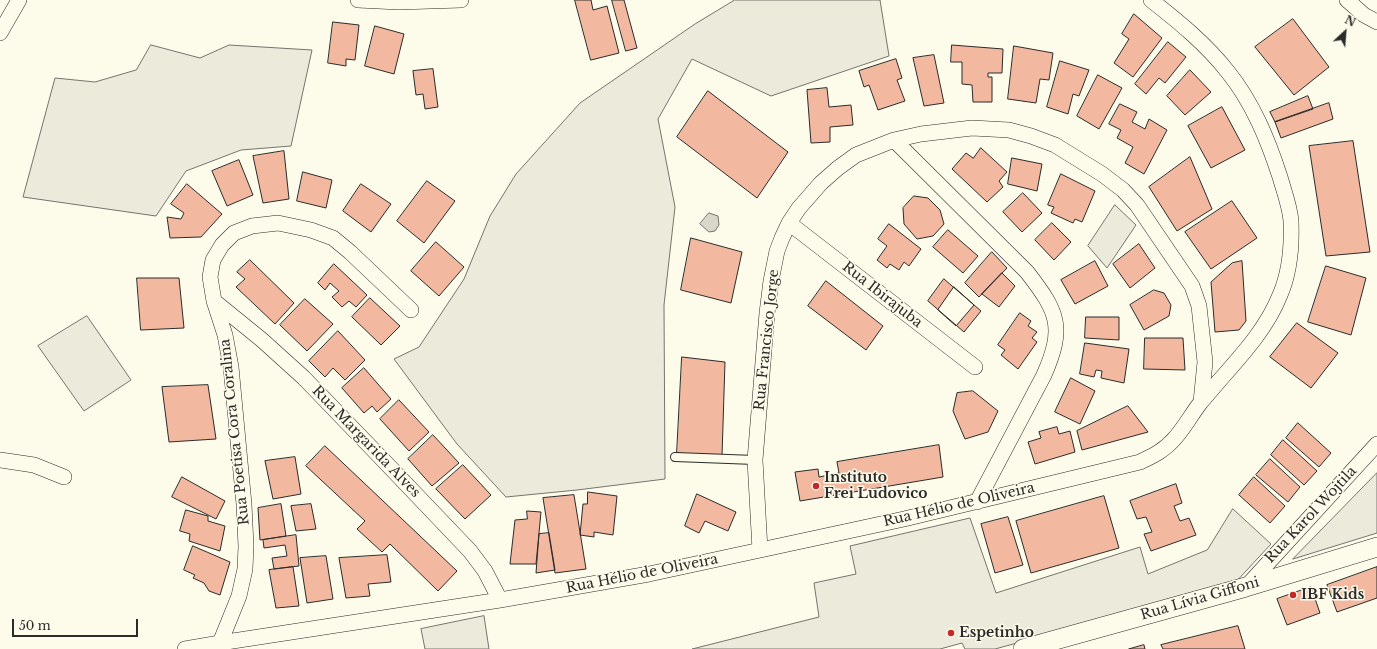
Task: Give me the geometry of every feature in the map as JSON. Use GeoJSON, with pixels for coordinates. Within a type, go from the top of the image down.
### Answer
{"type":"FeatureCollection","features":[{"type":"Feature","properties":{"kind":"street"},"geometry":{"type":"LineString","coordinates":[[0,33],[19,0]]}},
{"type":"Feature","properties":{"kind":"street"},"geometry":{"type":"LineString","coordinates":[[358,0],[399,2],[461,0]]}},
{"type":"Feature","properties":{"kind":"street","name":"Rua Hélio de Oliveira"},"geometry":{"type":"LineString","coordinates":[[220,643],[500,600],[648,574],[977,502],[1140,462],[1158,453],[1185,427],[1201,402],[1256,337],[1272,313],[1281,295],[1288,271],[1291,246],[1291,220],[1284,189],[1272,154],[1262,127],[1247,99],[1229,73],[1209,49],[1151,0]]}},
{"type":"Feature","properties":{"kind":"street"},"geometry":{"type":"LineString","coordinates":[[1347,0],[1364,15],[1377,22]]}},
{"type":"Feature","properties":{"kind":"street","name":"Rua Francisco Jorge"},"geometry":{"type":"LineString","coordinates":[[760,550],[755,460],[771,281],[777,251],[789,223],[821,184],[838,168],[856,155],[894,140],[921,134],[972,128],[1009,130],[1055,145],[1102,174],[1123,190],[1137,205],[1192,286],[1199,306],[1205,362],[1201,402]]}},
{"type":"Feature","properties":{"kind":"street"},"geometry":{"type":"LineString","coordinates":[[894,140],[1027,272],[1051,307],[1056,326],[1055,340],[1051,357],[1044,375],[977,502]]}},
{"type":"Feature","properties":{"kind":"street","name":"Rua Poetisa Cora Coralina"},"geometry":{"type":"LineString","coordinates":[[220,643],[239,596],[245,569],[246,546],[244,504],[231,367],[225,335],[214,300],[210,277],[213,260],[222,244],[234,233],[252,226],[278,223],[311,230],[333,238],[350,252],[411,310]]}},
{"type":"Feature","properties":{"kind":"street","name":"Rua Ibirajuba"},"geometry":{"type":"LineString","coordinates":[[789,223],[975,367]]}},
{"type":"Feature","properties":{"kind":"street","name":"Rua Margarida Alves"},"geometry":{"type":"LineString","coordinates":[[214,300],[262,340],[304,378],[470,550],[485,571],[500,600]]}},
{"type":"Feature","properties":{"kind":"street","name":"Rua Karol Wojtila"},"geometry":{"type":"LineString","coordinates":[[1246,587],[1377,444]]}},
{"type":"Feature","properties":{"kind":"street"},"geometry":{"type":"LineString","coordinates":[[0,460],[34,465],[64,476]]}},
{"type":"Feature","properties":{"kind":"street","name":"Rua Lívia Giffoni"},"geometry":{"type":"LineString","coordinates":[[1023,649],[1246,587],[1377,547]]}},
{"type":"Feature","properties":{"kind":"street"},"geometry":{"type":"LineString","coordinates":[[185,649],[220,643]]}},
{"type":"Feature","properties":{"kind":"lane"},"geometry":{"type":"LineString","coordinates":[[675,457],[755,460]]}},
{"type":"Feature","properties":{"kind":"shaded area"},"geometry":{"type":"Polygon","coordinates":[[[735,0],[880,0],[889,56],[771,96],[692,59],[658,119],[675,207],[664,305],[665,479],[506,497],[457,444],[394,359],[419,347],[464,279],[490,216],[516,174],[580,103],[695,24],[735,0]]]}},
{"type":"Feature","properties":{"kind":"shaded area"},"geometry":{"type":"Polygon","coordinates":[[[151,45],[200,58],[229,45],[312,50],[291,146],[241,150],[186,171],[156,216],[23,197],[55,78],[95,82],[136,70],[151,45]]]}},
{"type":"Feature","properties":{"kind":"shaded area"},"geometry":{"type":"Polygon","coordinates":[[[1115,205],[1136,225],[1107,268],[1088,246],[1115,205]]]}},
{"type":"Feature","properties":{"kind":"shaded area"},"geometry":{"type":"Polygon","coordinates":[[[709,213],[718,216],[719,225],[715,231],[709,232],[700,224],[709,213]]]}},
{"type":"Feature","properties":{"kind":"shaded area"},"geometry":{"type":"Polygon","coordinates":[[[87,316],[131,380],[84,411],[38,346],[87,316]]]}},
{"type":"Feature","properties":{"kind":"shaded area"},"geometry":{"type":"Polygon","coordinates":[[[1377,473],[1377,533],[1293,559],[1377,473]]]}},
{"type":"Feature","properties":{"kind":"shaded area"},"geometry":{"type":"Polygon","coordinates":[[[1233,509],[1271,544],[1234,584],[995,649],[965,649],[962,643],[940,649],[692,649],[819,617],[814,583],[856,574],[850,546],[970,518],[996,593],[1140,547],[1148,574],[1207,550],[1233,509]]]}},
{"type":"Feature","properties":{"kind":"shaded area"},"geometry":{"type":"Polygon","coordinates":[[[484,616],[489,649],[425,649],[421,629],[484,616]]]}},
{"type":"Feature","properties":{"kind":"building"},"geometry":{"type":"Polygon","coordinates":[[[575,0],[591,0],[593,10],[607,6],[619,53],[591,60],[575,0]]]}},
{"type":"Feature","properties":{"kind":"building"},"geometry":{"type":"Polygon","coordinates":[[[612,0],[624,0],[637,48],[626,51],[612,0]]]}},
{"type":"Feature","properties":{"kind":"building"},"geometry":{"type":"Polygon","coordinates":[[[1134,14],[1162,38],[1133,77],[1114,63],[1129,39],[1122,34],[1134,14]]]}},
{"type":"Feature","properties":{"kind":"building"},"geometry":{"type":"Polygon","coordinates":[[[1293,19],[1329,67],[1294,95],[1255,47],[1293,19]]]}},
{"type":"Feature","properties":{"kind":"building"},"geometry":{"type":"Polygon","coordinates":[[[333,22],[359,25],[355,60],[346,59],[346,66],[328,63],[333,22]]]}},
{"type":"Feature","properties":{"kind":"building"},"geometry":{"type":"Polygon","coordinates":[[[375,26],[404,34],[394,74],[365,66],[375,26]]]}},
{"type":"Feature","properties":{"kind":"building"},"geometry":{"type":"Polygon","coordinates":[[[1168,42],[1186,57],[1165,83],[1159,78],[1146,94],[1135,84],[1168,42]]]}},
{"type":"Feature","properties":{"kind":"building"},"geometry":{"type":"Polygon","coordinates":[[[952,45],[1003,49],[1002,73],[988,73],[988,77],[992,77],[992,102],[973,102],[972,85],[962,84],[962,62],[951,62],[952,45]]]}},
{"type":"Feature","properties":{"kind":"building"},"geometry":{"type":"Polygon","coordinates":[[[1014,46],[1053,53],[1049,80],[1040,79],[1036,103],[1008,99],[1014,46]]]}},
{"type":"Feature","properties":{"kind":"building"},"geometry":{"type":"Polygon","coordinates":[[[934,55],[944,103],[924,106],[913,58],[934,55]]]}},
{"type":"Feature","properties":{"kind":"building"},"geometry":{"type":"Polygon","coordinates":[[[896,59],[902,78],[897,80],[905,101],[878,110],[869,85],[864,87],[859,71],[896,59]]]}},
{"type":"Feature","properties":{"kind":"building"},"geometry":{"type":"Polygon","coordinates":[[[1060,61],[1089,70],[1079,96],[1073,94],[1068,114],[1047,107],[1060,61]]]}},
{"type":"Feature","properties":{"kind":"building"},"geometry":{"type":"Polygon","coordinates":[[[433,69],[438,107],[425,109],[423,94],[416,95],[413,71],[433,69]]]}},
{"type":"Feature","properties":{"kind":"building"},"geometry":{"type":"Polygon","coordinates":[[[1190,70],[1211,92],[1185,115],[1167,96],[1190,70]]]}},
{"type":"Feature","properties":{"kind":"building"},"geometry":{"type":"Polygon","coordinates":[[[1098,75],[1122,88],[1099,129],[1077,116],[1098,75]]]}},
{"type":"Feature","properties":{"kind":"building"},"geometry":{"type":"Polygon","coordinates":[[[827,88],[829,107],[851,105],[853,125],[830,127],[830,142],[811,143],[807,90],[827,88]]]}},
{"type":"Feature","properties":{"kind":"building"},"geometry":{"type":"Polygon","coordinates":[[[708,91],[788,152],[757,198],[677,137],[708,91]]]}},
{"type":"Feature","properties":{"kind":"building"},"geometry":{"type":"Polygon","coordinates":[[[1308,96],[1313,109],[1275,122],[1270,112],[1308,96]]]}},
{"type":"Feature","properties":{"kind":"building"},"geometry":{"type":"Polygon","coordinates":[[[1329,103],[1333,119],[1281,138],[1275,122],[1329,103]]]}},
{"type":"Feature","properties":{"kind":"building"},"geometry":{"type":"Polygon","coordinates":[[[1120,104],[1137,112],[1132,122],[1145,129],[1149,119],[1167,130],[1144,174],[1125,163],[1133,147],[1117,138],[1121,130],[1109,124],[1120,104]]]}},
{"type":"Feature","properties":{"kind":"building"},"geometry":{"type":"Polygon","coordinates":[[[1222,107],[1245,150],[1211,168],[1188,126],[1222,107]]]}},
{"type":"Feature","properties":{"kind":"building"},"geometry":{"type":"Polygon","coordinates":[[[1353,141],[1370,252],[1326,256],[1309,146],[1353,141]]]}},
{"type":"Feature","properties":{"kind":"building"},"geometry":{"type":"Polygon","coordinates":[[[981,148],[1007,172],[999,181],[1003,187],[987,202],[952,169],[966,153],[973,158],[981,148]]]}},
{"type":"Feature","properties":{"kind":"building"},"geometry":{"type":"Polygon","coordinates":[[[284,151],[289,199],[263,203],[253,156],[284,151]]]}},
{"type":"Feature","properties":{"kind":"building"},"geometry":{"type":"Polygon","coordinates":[[[1190,157],[1212,209],[1177,231],[1149,187],[1190,157]]]}},
{"type":"Feature","properties":{"kind":"building"},"geometry":{"type":"Polygon","coordinates":[[[1012,158],[1042,164],[1037,191],[1008,184],[1012,158]]]}},
{"type":"Feature","properties":{"kind":"building"},"geometry":{"type":"Polygon","coordinates":[[[239,160],[253,195],[227,206],[212,171],[239,160]]]}},
{"type":"Feature","properties":{"kind":"building"},"geometry":{"type":"Polygon","coordinates":[[[303,172],[332,180],[326,208],[297,201],[303,172]]]}},
{"type":"Feature","properties":{"kind":"building"},"geometry":{"type":"Polygon","coordinates":[[[1061,174],[1095,191],[1082,222],[1075,219],[1073,223],[1051,213],[1054,207],[1048,205],[1061,174]]]}},
{"type":"Feature","properties":{"kind":"building"},"geometry":{"type":"Polygon","coordinates":[[[427,181],[455,201],[424,243],[397,221],[427,181]]]}},
{"type":"Feature","properties":{"kind":"building"},"geometry":{"type":"Polygon","coordinates":[[[187,184],[222,214],[201,237],[170,238],[167,217],[181,219],[184,213],[171,204],[187,184]]]}},
{"type":"Feature","properties":{"kind":"building"},"geometry":{"type":"Polygon","coordinates":[[[361,184],[391,204],[371,232],[343,211],[361,184]]]}},
{"type":"Feature","properties":{"kind":"building"},"geometry":{"type":"Polygon","coordinates":[[[1023,193],[1042,213],[1022,232],[1003,212],[1023,193]]]}},
{"type":"Feature","properties":{"kind":"building"},"geometry":{"type":"Polygon","coordinates":[[[914,196],[928,198],[940,210],[944,224],[933,236],[917,239],[904,224],[903,208],[914,196]]]}},
{"type":"Feature","properties":{"kind":"building"},"geometry":{"type":"Polygon","coordinates":[[[1232,201],[1257,238],[1211,269],[1185,232],[1232,201]]]}},
{"type":"Feature","properties":{"kind":"building"},"geometry":{"type":"Polygon","coordinates":[[[1052,223],[1071,242],[1054,260],[1035,240],[1052,223]]]}},
{"type":"Feature","properties":{"kind":"building"},"geometry":{"type":"Polygon","coordinates":[[[889,224],[921,249],[909,266],[904,262],[899,270],[890,264],[887,268],[877,260],[887,246],[878,239],[889,224]]]}},
{"type":"Feature","properties":{"kind":"building"},"geometry":{"type":"Polygon","coordinates":[[[948,230],[978,256],[963,273],[933,247],[948,230]]]}},
{"type":"Feature","properties":{"kind":"building"},"geometry":{"type":"Polygon","coordinates":[[[691,238],[742,252],[731,303],[681,290],[691,238]]]}},
{"type":"Feature","properties":{"kind":"building"},"geometry":{"type":"Polygon","coordinates":[[[436,242],[464,267],[439,296],[411,271],[436,242]]]}},
{"type":"Feature","properties":{"kind":"building"},"geometry":{"type":"Polygon","coordinates":[[[1139,244],[1155,268],[1130,288],[1113,264],[1139,244]]]}},
{"type":"Feature","properties":{"kind":"building"},"geometry":{"type":"Polygon","coordinates":[[[992,252],[1007,268],[979,297],[965,283],[992,252]]]}},
{"type":"Feature","properties":{"kind":"building"},"geometry":{"type":"Polygon","coordinates":[[[250,260],[294,303],[275,324],[236,287],[245,279],[237,272],[250,260]]]}},
{"type":"Feature","properties":{"kind":"building"},"geometry":{"type":"Polygon","coordinates":[[[1095,261],[1108,286],[1075,304],[1061,280],[1095,261]]]}},
{"type":"Feature","properties":{"kind":"building"},"geometry":{"type":"Polygon","coordinates":[[[1242,261],[1246,321],[1239,330],[1215,332],[1211,282],[1232,263],[1242,261]]]}},
{"type":"Feature","properties":{"kind":"building"},"geometry":{"type":"Polygon","coordinates":[[[334,264],[367,295],[356,307],[349,301],[342,307],[332,297],[339,291],[330,283],[325,290],[318,283],[334,264]]]}},
{"type":"Feature","properties":{"kind":"building"},"geometry":{"type":"Polygon","coordinates":[[[1326,266],[1366,278],[1351,335],[1308,322],[1326,266]]]}},
{"type":"Feature","properties":{"kind":"building"},"geometry":{"type":"Polygon","coordinates":[[[1002,273],[1015,286],[999,307],[982,294],[1002,273]]]}},
{"type":"Feature","properties":{"kind":"building"},"geometry":{"type":"Polygon","coordinates":[[[137,278],[179,278],[184,328],[141,330],[137,278]]]}},
{"type":"Feature","properties":{"kind":"building"},"geometry":{"type":"Polygon","coordinates":[[[944,279],[981,311],[964,332],[928,301],[944,279]]]}},
{"type":"Feature","properties":{"kind":"building"},"geometry":{"type":"Polygon","coordinates":[[[826,281],[883,326],[866,350],[808,306],[826,281]]]}},
{"type":"Feature","properties":{"kind":"building"},"geometry":{"type":"Polygon","coordinates":[[[954,287],[974,305],[956,326],[938,310],[954,287]]]}},
{"type":"Feature","properties":{"kind":"building"},"geometry":{"type":"Polygon","coordinates":[[[1154,290],[1164,293],[1171,305],[1169,316],[1144,330],[1130,305],[1154,290]]]}},
{"type":"Feature","properties":{"kind":"building"},"geometry":{"type":"Polygon","coordinates":[[[370,298],[400,326],[381,345],[352,317],[370,298]]]}},
{"type":"Feature","properties":{"kind":"building"},"geometry":{"type":"Polygon","coordinates":[[[305,299],[333,324],[307,351],[280,325],[305,299]]]}},
{"type":"Feature","properties":{"kind":"building"},"geometry":{"type":"Polygon","coordinates":[[[1020,313],[1031,321],[1028,326],[1037,332],[1032,338],[1037,342],[1018,369],[1001,355],[1005,350],[998,345],[1020,313]]]}},
{"type":"Feature","properties":{"kind":"building"},"geometry":{"type":"Polygon","coordinates":[[[1086,317],[1119,317],[1119,340],[1085,338],[1086,317]]]}},
{"type":"Feature","properties":{"kind":"building"},"geometry":{"type":"Polygon","coordinates":[[[1297,323],[1338,353],[1311,388],[1270,357],[1297,323]]]}},
{"type":"Feature","properties":{"kind":"building"},"geometry":{"type":"Polygon","coordinates":[[[338,331],[365,360],[345,380],[333,368],[325,377],[309,361],[338,331]]]}},
{"type":"Feature","properties":{"kind":"building"},"geometry":{"type":"Polygon","coordinates":[[[1145,338],[1183,338],[1185,370],[1144,369],[1145,338]]]}},
{"type":"Feature","properties":{"kind":"building"},"geometry":{"type":"Polygon","coordinates":[[[1085,343],[1129,349],[1124,383],[1101,378],[1102,371],[1096,370],[1094,377],[1080,374],[1085,343]]]}},
{"type":"Feature","properties":{"kind":"building"},"geometry":{"type":"Polygon","coordinates":[[[682,357],[725,362],[722,456],[677,453],[682,357]]]}},
{"type":"Feature","properties":{"kind":"building"},"geometry":{"type":"Polygon","coordinates":[[[364,368],[391,399],[377,412],[372,406],[364,413],[342,388],[364,368]]]}},
{"type":"Feature","properties":{"kind":"building"},"geometry":{"type":"Polygon","coordinates":[[[1071,378],[1095,391],[1080,424],[1055,412],[1071,378]]]}},
{"type":"Feature","properties":{"kind":"building"},"geometry":{"type":"Polygon","coordinates":[[[208,385],[216,439],[169,442],[162,387],[208,385]]]}},
{"type":"Feature","properties":{"kind":"building"},"geometry":{"type":"Polygon","coordinates":[[[973,391],[998,411],[988,432],[965,439],[953,411],[957,393],[973,391]]]}},
{"type":"Feature","properties":{"kind":"building"},"geometry":{"type":"Polygon","coordinates":[[[399,400],[429,432],[409,451],[380,419],[399,400]]]}},
{"type":"Feature","properties":{"kind":"building"},"geometry":{"type":"Polygon","coordinates":[[[1128,406],[1148,432],[1082,450],[1077,431],[1128,406]]]}},
{"type":"Feature","properties":{"kind":"building"},"geometry":{"type":"Polygon","coordinates":[[[1298,423],[1331,453],[1319,467],[1286,438],[1298,423]]]}},
{"type":"Feature","properties":{"kind":"building"},"geometry":{"type":"Polygon","coordinates":[[[1057,427],[1059,434],[1070,431],[1075,452],[1035,464],[1028,442],[1041,438],[1039,432],[1057,427]]]}},
{"type":"Feature","properties":{"kind":"building"},"geometry":{"type":"Polygon","coordinates":[[[433,435],[459,463],[432,486],[408,459],[433,435]]]}},
{"type":"Feature","properties":{"kind":"building"},"geometry":{"type":"Polygon","coordinates":[[[1283,440],[1317,471],[1304,485],[1271,455],[1283,440]]]}},
{"type":"Feature","properties":{"kind":"building"},"geometry":{"type":"Polygon","coordinates":[[[939,445],[943,477],[800,501],[795,472],[818,469],[819,477],[839,473],[837,462],[939,445]]]}},
{"type":"Feature","properties":{"kind":"building"},"geometry":{"type":"Polygon","coordinates":[[[325,446],[457,571],[438,591],[390,544],[382,552],[357,529],[365,521],[306,466],[325,446]]]}},
{"type":"Feature","properties":{"kind":"building"},"geometry":{"type":"Polygon","coordinates":[[[295,457],[301,494],[273,499],[265,461],[295,457]]]}},
{"type":"Feature","properties":{"kind":"building"},"geometry":{"type":"Polygon","coordinates":[[[1270,459],[1300,487],[1288,502],[1256,475],[1270,459]]]}},
{"type":"Feature","properties":{"kind":"building"},"geometry":{"type":"Polygon","coordinates":[[[463,465],[491,495],[465,519],[436,489],[463,465]]]}},
{"type":"Feature","properties":{"kind":"building"},"geometry":{"type":"Polygon","coordinates":[[[182,477],[225,501],[216,519],[172,497],[182,477]]]}},
{"type":"Feature","properties":{"kind":"building"},"geometry":{"type":"Polygon","coordinates":[[[1254,477],[1285,506],[1270,523],[1239,495],[1254,477]]]}},
{"type":"Feature","properties":{"kind":"building"},"geometry":{"type":"Polygon","coordinates":[[[1176,484],[1182,503],[1174,506],[1180,521],[1189,518],[1196,535],[1151,551],[1144,534],[1152,532],[1146,517],[1137,519],[1130,501],[1176,484]]]}},
{"type":"Feature","properties":{"kind":"building"},"geometry":{"type":"Polygon","coordinates":[[[588,492],[617,496],[613,535],[594,532],[594,537],[580,535],[583,504],[587,504],[588,492]]]}},
{"type":"Feature","properties":{"kind":"building"},"geometry":{"type":"Polygon","coordinates":[[[697,494],[736,512],[728,531],[705,521],[699,533],[685,526],[697,494]]]}},
{"type":"Feature","properties":{"kind":"building"},"geometry":{"type":"Polygon","coordinates":[[[574,495],[586,569],[555,573],[543,498],[574,495]]]}},
{"type":"Feature","properties":{"kind":"building"},"geometry":{"type":"Polygon","coordinates":[[[1104,496],[1119,548],[1031,573],[1016,521],[1104,496]]]}},
{"type":"Feature","properties":{"kind":"building"},"geometry":{"type":"Polygon","coordinates":[[[281,504],[286,536],[260,540],[258,508],[281,504]]]}},
{"type":"Feature","properties":{"kind":"building"},"geometry":{"type":"Polygon","coordinates":[[[311,504],[316,529],[296,531],[291,506],[311,504]]]}},
{"type":"Feature","properties":{"kind":"building"},"geometry":{"type":"Polygon","coordinates":[[[186,510],[208,516],[208,521],[225,526],[220,551],[189,541],[190,534],[180,531],[186,510]]]}},
{"type":"Feature","properties":{"kind":"building"},"geometry":{"type":"Polygon","coordinates":[[[527,511],[541,512],[536,564],[510,564],[515,520],[527,519],[527,511]]]}},
{"type":"Feature","properties":{"kind":"building"},"geometry":{"type":"Polygon","coordinates":[[[1008,517],[1023,565],[995,573],[981,524],[1008,517]]]}},
{"type":"Feature","properties":{"kind":"building"},"geometry":{"type":"Polygon","coordinates":[[[549,533],[555,570],[536,573],[539,534],[549,533]]]}},
{"type":"Feature","properties":{"kind":"building"},"geometry":{"type":"Polygon","coordinates":[[[296,535],[299,566],[274,569],[272,558],[287,556],[285,545],[264,548],[263,540],[296,535]]]}},
{"type":"Feature","properties":{"kind":"building"},"geometry":{"type":"Polygon","coordinates":[[[193,546],[230,562],[220,595],[209,591],[204,583],[193,578],[195,575],[184,570],[193,546]]]}},
{"type":"Feature","properties":{"kind":"building"},"geometry":{"type":"Polygon","coordinates":[[[387,555],[391,582],[368,584],[370,596],[346,598],[339,558],[387,555]]]}},
{"type":"Feature","properties":{"kind":"building"},"geometry":{"type":"Polygon","coordinates":[[[326,556],[333,599],[307,603],[300,558],[326,556]]]}},
{"type":"Feature","properties":{"kind":"building"},"geometry":{"type":"Polygon","coordinates":[[[293,567],[299,606],[276,608],[269,570],[293,567]]]}},
{"type":"Feature","properties":{"kind":"building"},"geometry":{"type":"Polygon","coordinates":[[[1377,567],[1377,598],[1337,612],[1327,585],[1377,567]]]}},
{"type":"Feature","properties":{"kind":"building"},"geometry":{"type":"Polygon","coordinates":[[[1311,587],[1320,613],[1287,625],[1277,599],[1311,587]]]}},
{"type":"Feature","properties":{"kind":"building"},"geometry":{"type":"Polygon","coordinates":[[[1238,626],[1245,649],[1163,649],[1161,645],[1238,626]]]}},
{"type":"Feature","properties":{"kind":"building"},"geometry":{"type":"Polygon","coordinates":[[[1144,645],[1145,649],[1129,649],[1144,645]]]}},
{"type":"Feature","properties":{"kind":"place","name":"Instituto Frei Ludovico"},"geometry":{"type":"Point","coordinates":[816,486]}},
{"type":"Feature","properties":{"kind":"place","name":"IBF Kids"},"geometry":{"type":"Point","coordinates":[1293,595]}},
{"type":"Feature","properties":{"kind":"place","name":"Espetinho"},"geometry":{"type":"Point","coordinates":[951,633]}}]}
